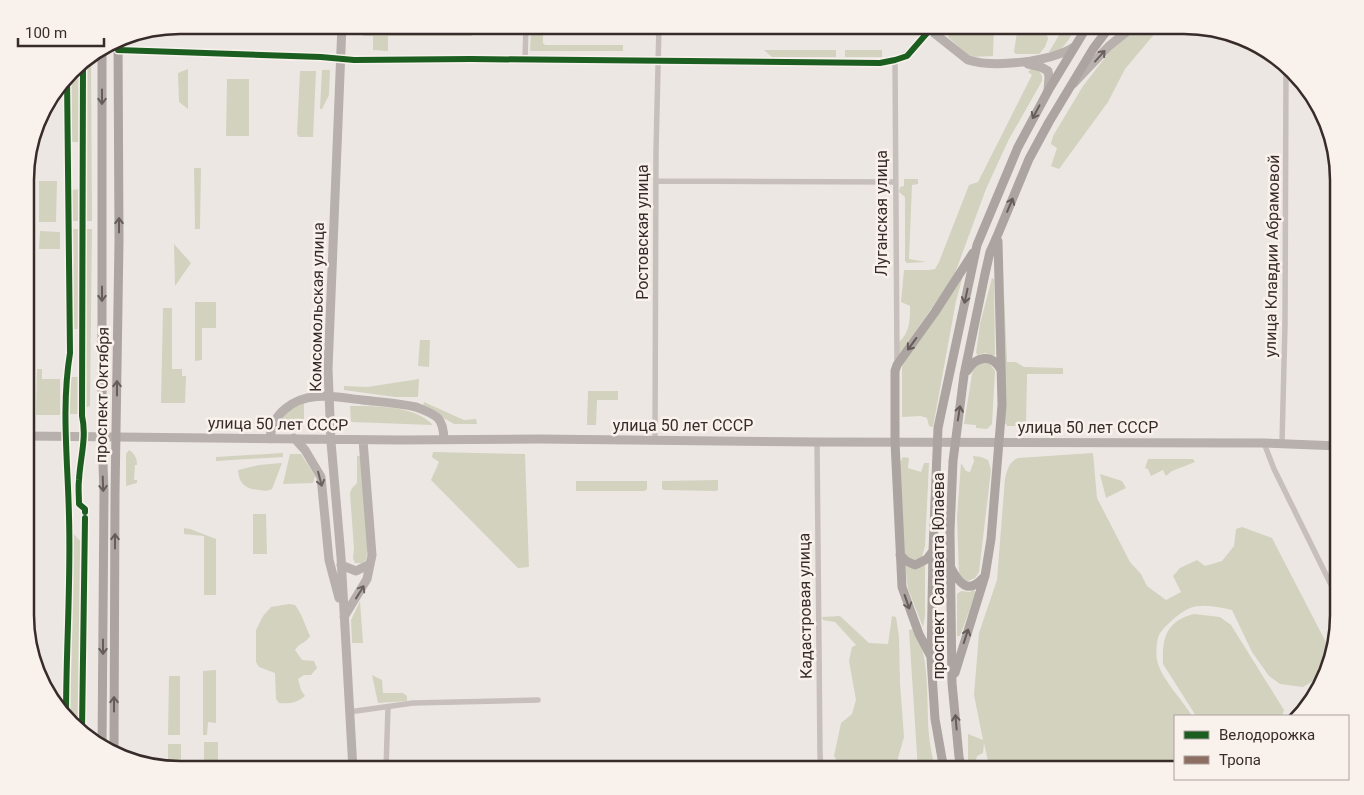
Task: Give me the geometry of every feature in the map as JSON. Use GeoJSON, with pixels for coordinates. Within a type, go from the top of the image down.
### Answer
{"type":"FeatureCollection","features":[{"type":"Feature","properties":{"kind":"main road","name":"Комсомольская улица"},"geometry":{"type":"LineString","coordinates":[[342,34],[329,321],[329,396],[352,761]]}},
{"type":"Feature","properties":{"kind":"main road"},"geometry":{"type":"LineString","coordinates":[[937,34],[968,60],[976,62],[1018,62],[1057,56],[1074,47]]}},
{"type":"Feature","properties":{"kind":"main road","name":"проспект Салавата Юлаева"},"geometry":{"type":"LineString","coordinates":[[942,761],[935,719],[931,658],[938,428],[977,245],[1018,147],[1048,91],[1082,34]]}},
{"type":"Feature","properties":{"kind":"main road","name":"проспект Салавата Юлаева"},"geometry":{"type":"LineString","coordinates":[[960,761],[952,682],[950,531],[954,461],[964,376],[990,252],[1029,159],[1068,89],[1104,34]]}},
{"type":"Feature","properties":{"kind":"main road"},"geometry":{"type":"LineString","coordinates":[[1068,89],[1109,46],[1124,34]]}},
{"type":"Feature","properties":{"kind":"main road","name":"проспект Октября"},"geometry":{"type":"LineString","coordinates":[[114,746],[119,260],[118,50]]}},
{"type":"Feature","properties":{"kind":"main road","name":"проспект Октября"},"geometry":{"type":"LineString","coordinates":[[100,738],[104,492],[102,436],[102,56]]}},
{"type":"Feature","properties":{"kind":"main road"},"geometry":{"type":"LineString","coordinates":[[1018,62],[1038,66],[1048,71],[1048,91]]}},
{"type":"Feature","properties":{"kind":"main road"},"geometry":{"type":"LineString","coordinates":[[952,682],[985,576],[991,539],[1002,405],[997,259],[998,234]]}},
{"type":"Feature","properties":{"kind":"main road"},"geometry":{"type":"LineString","coordinates":[[931,658],[919,634],[902,586],[894,390],[897,365],[958,277],[977,245]]}},
{"type":"Feature","properties":{"kind":"main road"},"geometry":{"type":"LineString","coordinates":[[964,376],[973,363],[982,358],[991,359],[1001,370]]}},
{"type":"Feature","properties":{"kind":"main road"},"geometry":{"type":"LineString","coordinates":[[270,439],[273,422],[282,411],[296,400],[306,397],[329,396],[416,407],[439,419],[444,425],[444,439]]}},
{"type":"Feature","properties":{"kind":"main road","name":"улица 50 лет СССР"},"geometry":{"type":"LineString","coordinates":[[34,436],[363,440],[1264,442],[1330,446]]}},
{"type":"Feature","properties":{"kind":"main road"},"geometry":{"type":"LineString","coordinates":[[294,438],[305,450],[321,478],[328,560],[344,617]]}},
{"type":"Feature","properties":{"kind":"main road"},"geometry":{"type":"LineString","coordinates":[[344,617],[367,579],[372,555],[363,440]]}},
{"type":"Feature","properties":{"kind":"main road"},"geometry":{"type":"LineString","coordinates":[[900,554],[906,561],[915,564],[927,559],[933,551]]}},
{"type":"Feature","properties":{"kind":"main road"},"geometry":{"type":"LineString","coordinates":[[341,561],[356,571],[370,564]]}},
{"type":"Feature","properties":{"kind":"main road"},"geometry":{"type":"LineString","coordinates":[[950,565],[960,582],[966,586],[976,585],[985,576]]}},
{"type":"Feature","properties":{"kind":"street"},"geometry":{"type":"LineString","coordinates":[[525,60],[526,34]]}},
{"type":"Feature","properties":{"kind":"street","name":"Ростовская улица"},"geometry":{"type":"LineString","coordinates":[[655,440],[656,182],[659,34]]}},
{"type":"Feature","properties":{"kind":"street"},"geometry":{"type":"LineString","coordinates":[[118,50],[354,60],[659,60],[880,63],[906,56],[923,34]]}},
{"type":"Feature","properties":{"kind":"street","name":"Луганская улица"},"geometry":{"type":"LineString","coordinates":[[895,60],[897,365]]}},
{"type":"Feature","properties":{"kind":"street","name":"улица Клавдии Абрамовой"},"geometry":{"type":"LineString","coordinates":[[1282,443],[1285,315],[1286,74]]}},
{"type":"Feature","properties":{"kind":"street"},"geometry":{"type":"LineString","coordinates":[[66,707],[69,516],[65,436],[66,375],[70,353],[67,87]]}},
{"type":"Feature","properties":{"kind":"street"},"geometry":{"type":"LineString","coordinates":[[656,182],[896,182]]}},
{"type":"Feature","properties":{"kind":"street","name":"Кадастровая улица"},"geometry":{"type":"LineString","coordinates":[[817,442],[820,761]]}},
{"type":"Feature","properties":{"kind":"street"},"geometry":{"type":"LineString","coordinates":[[1264,442],[1274,469],[1330,583]]}},
{"type":"Feature","properties":{"kind":"street"},"geometry":{"type":"LineString","coordinates":[[349,712],[413,703],[538,700]]}},
{"type":"Feature","properties":{"kind":"street"},"geometry":{"type":"LineString","coordinates":[[386,761],[388,707]]}},
{"type":"Feature","properties":{"kind":"green space"},"geometry":{"type":"Polygon","coordinates":[[[363,34],[472,34],[472,36],[388,36],[388,51],[373,50],[373,36],[363,36],[363,34]]]}},
{"type":"Feature","properties":{"kind":"green space"},"geometry":{"type":"Polygon","coordinates":[[[531,34],[543,34],[543,43],[545,45],[623,45],[623,51],[530,51],[531,34]]]}},
{"type":"Feature","properties":{"kind":"green space"},"geometry":{"type":"Polygon","coordinates":[[[949,34],[994,34],[993,56],[970,57],[948,37],[949,34]]]}},
{"type":"Feature","properties":{"kind":"green space"},"geometry":{"type":"Polygon","coordinates":[[[1017,34],[1047,35],[1048,39],[1045,47],[1039,54],[1016,54],[1014,52],[1017,34]]]}},
{"type":"Feature","properties":{"kind":"green space"},"geometry":{"type":"Polygon","coordinates":[[[1060,34],[1072,34],[1060,49],[1052,53],[1049,52],[1060,34]]]}},
{"type":"Feature","properties":{"kind":"green space"},"geometry":{"type":"Polygon","coordinates":[[[1130,34],[1154,34],[1125,69],[1108,102],[1059,169],[1051,166],[1057,148],[1051,144],[1053,136],[1083,86],[1111,50],[1130,34]]]}},
{"type":"Feature","properties":{"kind":"green space"},"geometry":{"type":"Polygon","coordinates":[[[764,50],[836,50],[836,57],[772,57],[764,50]]]}},
{"type":"Feature","properties":{"kind":"green space"},"geometry":{"type":"Polygon","coordinates":[[[845,50],[882,50],[882,57],[845,57],[845,50]]]}},
{"type":"Feature","properties":{"kind":"green space"},"geometry":{"type":"Polygon","coordinates":[[[91,64],[92,221],[86,221],[86,68],[91,64]]]}},
{"type":"Feature","properties":{"kind":"green space"},"geometry":{"type":"Polygon","coordinates":[[[188,69],[188,109],[179,102],[178,73],[188,69]]]}},
{"type":"Feature","properties":{"kind":"green space"},"geometry":{"type":"Polygon","coordinates":[[[1031,69],[1039,70],[1042,81],[1008,141],[986,189],[954,276],[899,355],[899,342],[909,326],[910,316],[910,306],[901,302],[904,270],[935,269],[969,185],[978,182],[1032,75],[1028,72],[1031,69]]]}},
{"type":"Feature","properties":{"kind":"green space"},"geometry":{"type":"Polygon","coordinates":[[[322,70],[330,70],[329,95],[322,109],[320,109],[322,70]]]}},
{"type":"Feature","properties":{"kind":"green space"},"geometry":{"type":"Polygon","coordinates":[[[300,71],[316,71],[313,137],[299,137],[297,134],[300,71]]]}},
{"type":"Feature","properties":{"kind":"green space"},"geometry":{"type":"Polygon","coordinates":[[[81,72],[82,142],[69,142],[69,84],[81,72]]]}},
{"type":"Feature","properties":{"kind":"green space"},"geometry":{"type":"Polygon","coordinates":[[[227,79],[249,79],[249,136],[226,136],[227,79]]]}},
{"type":"Feature","properties":{"kind":"green space"},"geometry":{"type":"Polygon","coordinates":[[[194,168],[201,168],[200,229],[195,229],[194,168]]]}},
{"type":"Feature","properties":{"kind":"green space"},"geometry":{"type":"Polygon","coordinates":[[[904,179],[918,179],[918,184],[912,185],[909,259],[926,262],[907,263],[905,261],[905,197],[899,192],[900,187],[904,186],[904,179]]]}},
{"type":"Feature","properties":{"kind":"green space"},"geometry":{"type":"Polygon","coordinates":[[[39,181],[57,181],[56,222],[39,222],[39,181]]]}},
{"type":"Feature","properties":{"kind":"green space"},"geometry":{"type":"Polygon","coordinates":[[[81,189],[81,221],[70,221],[70,190],[81,189]]]}},
{"type":"Feature","properties":{"kind":"green space"},"geometry":{"type":"Polygon","coordinates":[[[71,229],[80,229],[81,329],[71,329],[71,229]]]}},
{"type":"Feature","properties":{"kind":"green space"},"geometry":{"type":"Polygon","coordinates":[[[86,229],[92,229],[90,406],[84,408],[86,229]]]}},
{"type":"Feature","properties":{"kind":"green space"},"geometry":{"type":"Polygon","coordinates":[[[40,231],[60,232],[60,249],[39,249],[40,231]]]}},
{"type":"Feature","properties":{"kind":"green space"},"geometry":{"type":"Polygon","coordinates":[[[174,244],[191,263],[175,286],[174,244]]]}},
{"type":"Feature","properties":{"kind":"green space"},"geometry":{"type":"Polygon","coordinates":[[[1003,269],[1007,362],[1016,362],[1024,367],[1063,368],[1063,374],[1027,374],[1026,426],[1007,426],[1005,423],[1003,269]]]}},
{"type":"Feature","properties":{"kind":"green space"},"geometry":{"type":"Polygon","coordinates":[[[963,276],[956,301],[933,427],[929,426],[927,418],[921,416],[902,417],[902,366],[905,357],[963,276]]]}},
{"type":"Feature","properties":{"kind":"green space"},"geometry":{"type":"Polygon","coordinates":[[[992,278],[994,279],[995,354],[994,356],[985,353],[978,355],[976,353],[980,324],[992,278]]]}},
{"type":"Feature","properties":{"kind":"green space"},"geometry":{"type":"Polygon","coordinates":[[[195,302],[216,302],[216,328],[202,328],[202,360],[195,361],[195,302]]]}},
{"type":"Feature","properties":{"kind":"green space"},"geometry":{"type":"Polygon","coordinates":[[[163,308],[172,308],[172,369],[182,369],[182,376],[186,376],[185,403],[161,403],[163,308]]]}},
{"type":"Feature","properties":{"kind":"green space"},"geometry":{"type":"Polygon","coordinates":[[[420,340],[430,340],[429,367],[418,366],[420,340]]]}},
{"type":"Feature","properties":{"kind":"green space"},"geometry":{"type":"Polygon","coordinates":[[[982,361],[990,364],[995,371],[992,424],[987,429],[976,428],[976,425],[964,424],[973,368],[982,361]]]}},
{"type":"Feature","properties":{"kind":"green space"},"geometry":{"type":"Polygon","coordinates":[[[37,369],[42,369],[42,379],[60,379],[60,415],[36,415],[37,369]]]}},
{"type":"Feature","properties":{"kind":"green space"},"geometry":{"type":"Polygon","coordinates":[[[69,377],[79,377],[79,414],[69,414],[69,377]]]}},
{"type":"Feature","properties":{"kind":"green space"},"geometry":{"type":"Polygon","coordinates":[[[419,379],[418,397],[395,397],[344,390],[344,386],[367,387],[419,379]]]}},
{"type":"Feature","properties":{"kind":"green space"},"geometry":{"type":"Polygon","coordinates":[[[588,391],[618,391],[618,400],[597,400],[596,425],[587,425],[588,391]]]}},
{"type":"Feature","properties":{"kind":"green space"},"geometry":{"type":"Polygon","coordinates":[[[424,402],[464,420],[476,419],[477,424],[454,424],[423,406],[424,402]]]}},
{"type":"Feature","properties":{"kind":"green space"},"geometry":{"type":"Polygon","coordinates":[[[304,403],[304,423],[275,425],[288,411],[304,403]]]}},
{"type":"Feature","properties":{"kind":"green space"},"geometry":{"type":"Polygon","coordinates":[[[350,406],[405,410],[425,418],[433,425],[351,422],[350,406]]]}},
{"type":"Feature","properties":{"kind":"green space"},"geometry":{"type":"Polygon","coordinates":[[[129,450],[137,460],[134,480],[137,480],[137,483],[126,486],[126,454],[129,450]]]}},
{"type":"Feature","properties":{"kind":"green space"},"geometry":{"type":"Polygon","coordinates":[[[433,452],[525,454],[529,567],[518,568],[431,480],[439,462],[432,457],[433,452]]]}},
{"type":"Feature","properties":{"kind":"green space"},"geometry":{"type":"Polygon","coordinates":[[[283,453],[283,457],[216,461],[216,457],[283,453]]]}},
{"type":"Feature","properties":{"kind":"green space"},"geometry":{"type":"Polygon","coordinates":[[[1093,453],[1097,498],[1130,562],[1141,574],[1147,586],[1166,600],[1181,592],[1173,576],[1180,568],[1197,560],[1205,566],[1222,561],[1234,546],[1236,529],[1242,527],[1272,538],[1327,644],[1323,663],[1315,680],[1303,687],[1280,684],[1269,676],[1252,652],[1232,610],[1211,606],[1190,608],[1182,612],[1160,633],[1156,650],[1159,667],[1167,682],[1191,715],[1174,715],[1174,761],[988,761],[984,743],[983,753],[977,756],[976,761],[968,761],[968,734],[983,740],[974,695],[979,633],[997,580],[1005,478],[1011,463],[1018,458],[1093,453]]]}},
{"type":"Feature","properties":{"kind":"green space"},"geometry":{"type":"Polygon","coordinates":[[[290,454],[301,454],[315,476],[313,483],[283,484],[290,454]]]}},
{"type":"Feature","properties":{"kind":"green space"},"geometry":{"type":"Polygon","coordinates":[[[357,456],[362,456],[368,546],[366,560],[362,563],[355,563],[353,558],[350,493],[357,483],[357,456]]]}},
{"type":"Feature","properties":{"kind":"green space"},"geometry":{"type":"Polygon","coordinates":[[[973,456],[988,460],[991,470],[979,572],[975,578],[966,582],[959,575],[957,517],[961,463],[966,471],[970,472],[974,461],[973,456]]]}},
{"type":"Feature","properties":{"kind":"green space"},"geometry":{"type":"Polygon","coordinates":[[[903,457],[909,458],[908,468],[921,472],[924,463],[929,463],[925,546],[922,557],[915,560],[909,560],[902,553],[899,464],[903,457]]]}},
{"type":"Feature","properties":{"kind":"green space"},"geometry":{"type":"Polygon","coordinates":[[[1148,459],[1193,459],[1195,462],[1172,471],[1166,476],[1163,470],[1151,476],[1148,469],[1145,468],[1148,459]]]}},
{"type":"Feature","properties":{"kind":"green space"},"geometry":{"type":"Polygon","coordinates":[[[282,463],[271,490],[251,489],[244,485],[240,479],[238,470],[259,465],[282,463]]]}},
{"type":"Feature","properties":{"kind":"green space"},"geometry":{"type":"Polygon","coordinates":[[[1100,474],[1122,481],[1126,488],[1106,498],[1100,474]]]}},
{"type":"Feature","properties":{"kind":"green space"},"geometry":{"type":"Polygon","coordinates":[[[718,480],[718,490],[716,491],[662,489],[662,481],[718,480]]]}},
{"type":"Feature","properties":{"kind":"green space"},"geometry":{"type":"Polygon","coordinates":[[[576,481],[647,481],[647,489],[645,491],[576,491],[576,481]]]}},
{"type":"Feature","properties":{"kind":"green space"},"geometry":{"type":"Polygon","coordinates":[[[253,514],[266,514],[267,554],[253,554],[253,514]]]}},
{"type":"Feature","properties":{"kind":"green space"},"geometry":{"type":"Polygon","coordinates":[[[184,528],[216,539],[216,595],[204,595],[204,536],[184,534],[184,528]]]}},
{"type":"Feature","properties":{"kind":"green space"},"geometry":{"type":"Polygon","coordinates":[[[71,531],[83,544],[81,723],[69,710],[71,531]]]}},
{"type":"Feature","properties":{"kind":"green space"},"geometry":{"type":"Polygon","coordinates":[[[905,565],[925,565],[925,616],[923,627],[908,589],[905,565]]]}},
{"type":"Feature","properties":{"kind":"green space"},"geometry":{"type":"Polygon","coordinates":[[[973,590],[976,592],[960,636],[957,636],[957,594],[961,591],[970,592],[973,590]]]}},
{"type":"Feature","properties":{"kind":"green space"},"geometry":{"type":"Polygon","coordinates":[[[360,601],[363,643],[352,643],[351,620],[360,601]]]}},
{"type":"Feature","properties":{"kind":"green space"},"geometry":{"type":"Polygon","coordinates":[[[295,605],[297,608],[310,636],[295,650],[302,660],[314,661],[317,668],[311,675],[304,675],[298,679],[305,696],[293,702],[279,703],[276,699],[275,673],[259,667],[256,662],[256,630],[263,616],[271,607],[295,605]]]}},
{"type":"Feature","properties":{"kind":"green space"},"geometry":{"type":"Polygon","coordinates":[[[1194,614],[1220,617],[1231,625],[1284,710],[1282,715],[1195,715],[1163,664],[1163,646],[1168,632],[1177,621],[1194,614]]]}},
{"type":"Feature","properties":{"kind":"green space"},"geometry":{"type":"Polygon","coordinates":[[[840,616],[869,643],[888,644],[892,616],[896,617],[899,637],[904,737],[898,761],[837,761],[834,756],[841,723],[852,714],[856,700],[849,661],[852,647],[856,645],[835,622],[823,620],[822,617],[840,616]]]}},
{"type":"Feature","properties":{"kind":"green space"},"geometry":{"type":"Polygon","coordinates":[[[913,629],[923,651],[927,680],[929,735],[933,761],[917,761],[909,630],[913,629]]]}},
{"type":"Feature","properties":{"kind":"green space"},"geometry":{"type":"Polygon","coordinates":[[[216,670],[216,723],[208,722],[207,735],[203,735],[203,671],[216,670]]]}},
{"type":"Feature","properties":{"kind":"green space"},"geometry":{"type":"Polygon","coordinates":[[[372,675],[382,680],[383,693],[403,693],[407,696],[407,701],[378,703],[372,675]]]}},
{"type":"Feature","properties":{"kind":"green space"},"geometry":{"type":"Polygon","coordinates":[[[169,676],[180,676],[180,735],[168,735],[169,676]]]}},
{"type":"Feature","properties":{"kind":"green space"},"geometry":{"type":"Polygon","coordinates":[[[204,742],[218,742],[218,761],[204,761],[204,742]]]}},
{"type":"Feature","properties":{"kind":"green space"},"geometry":{"type":"Polygon","coordinates":[[[168,744],[181,744],[181,761],[168,760],[168,744]]]}},
{"type":"Feature","properties":{"kind":"cycle path"},"geometry":{"type":"LineString","coordinates":[[118,50],[321,57],[354,60],[471,59],[880,63],[907,56],[926,34]]}},
{"type":"Feature","properties":{"kind":"cycle path"},"geometry":{"type":"LineString","coordinates":[[83,70],[82,416],[84,432],[79,504],[85,509],[85,512]]}},
{"type":"Feature","properties":{"kind":"cycle path"},"geometry":{"type":"LineString","coordinates":[[66,707],[69,542],[65,415],[70,353],[67,87]]}},
{"type":"Feature","properties":{"kind":"cycle path"},"geometry":{"type":"LineString","coordinates":[[82,724],[85,518]]}}]}
